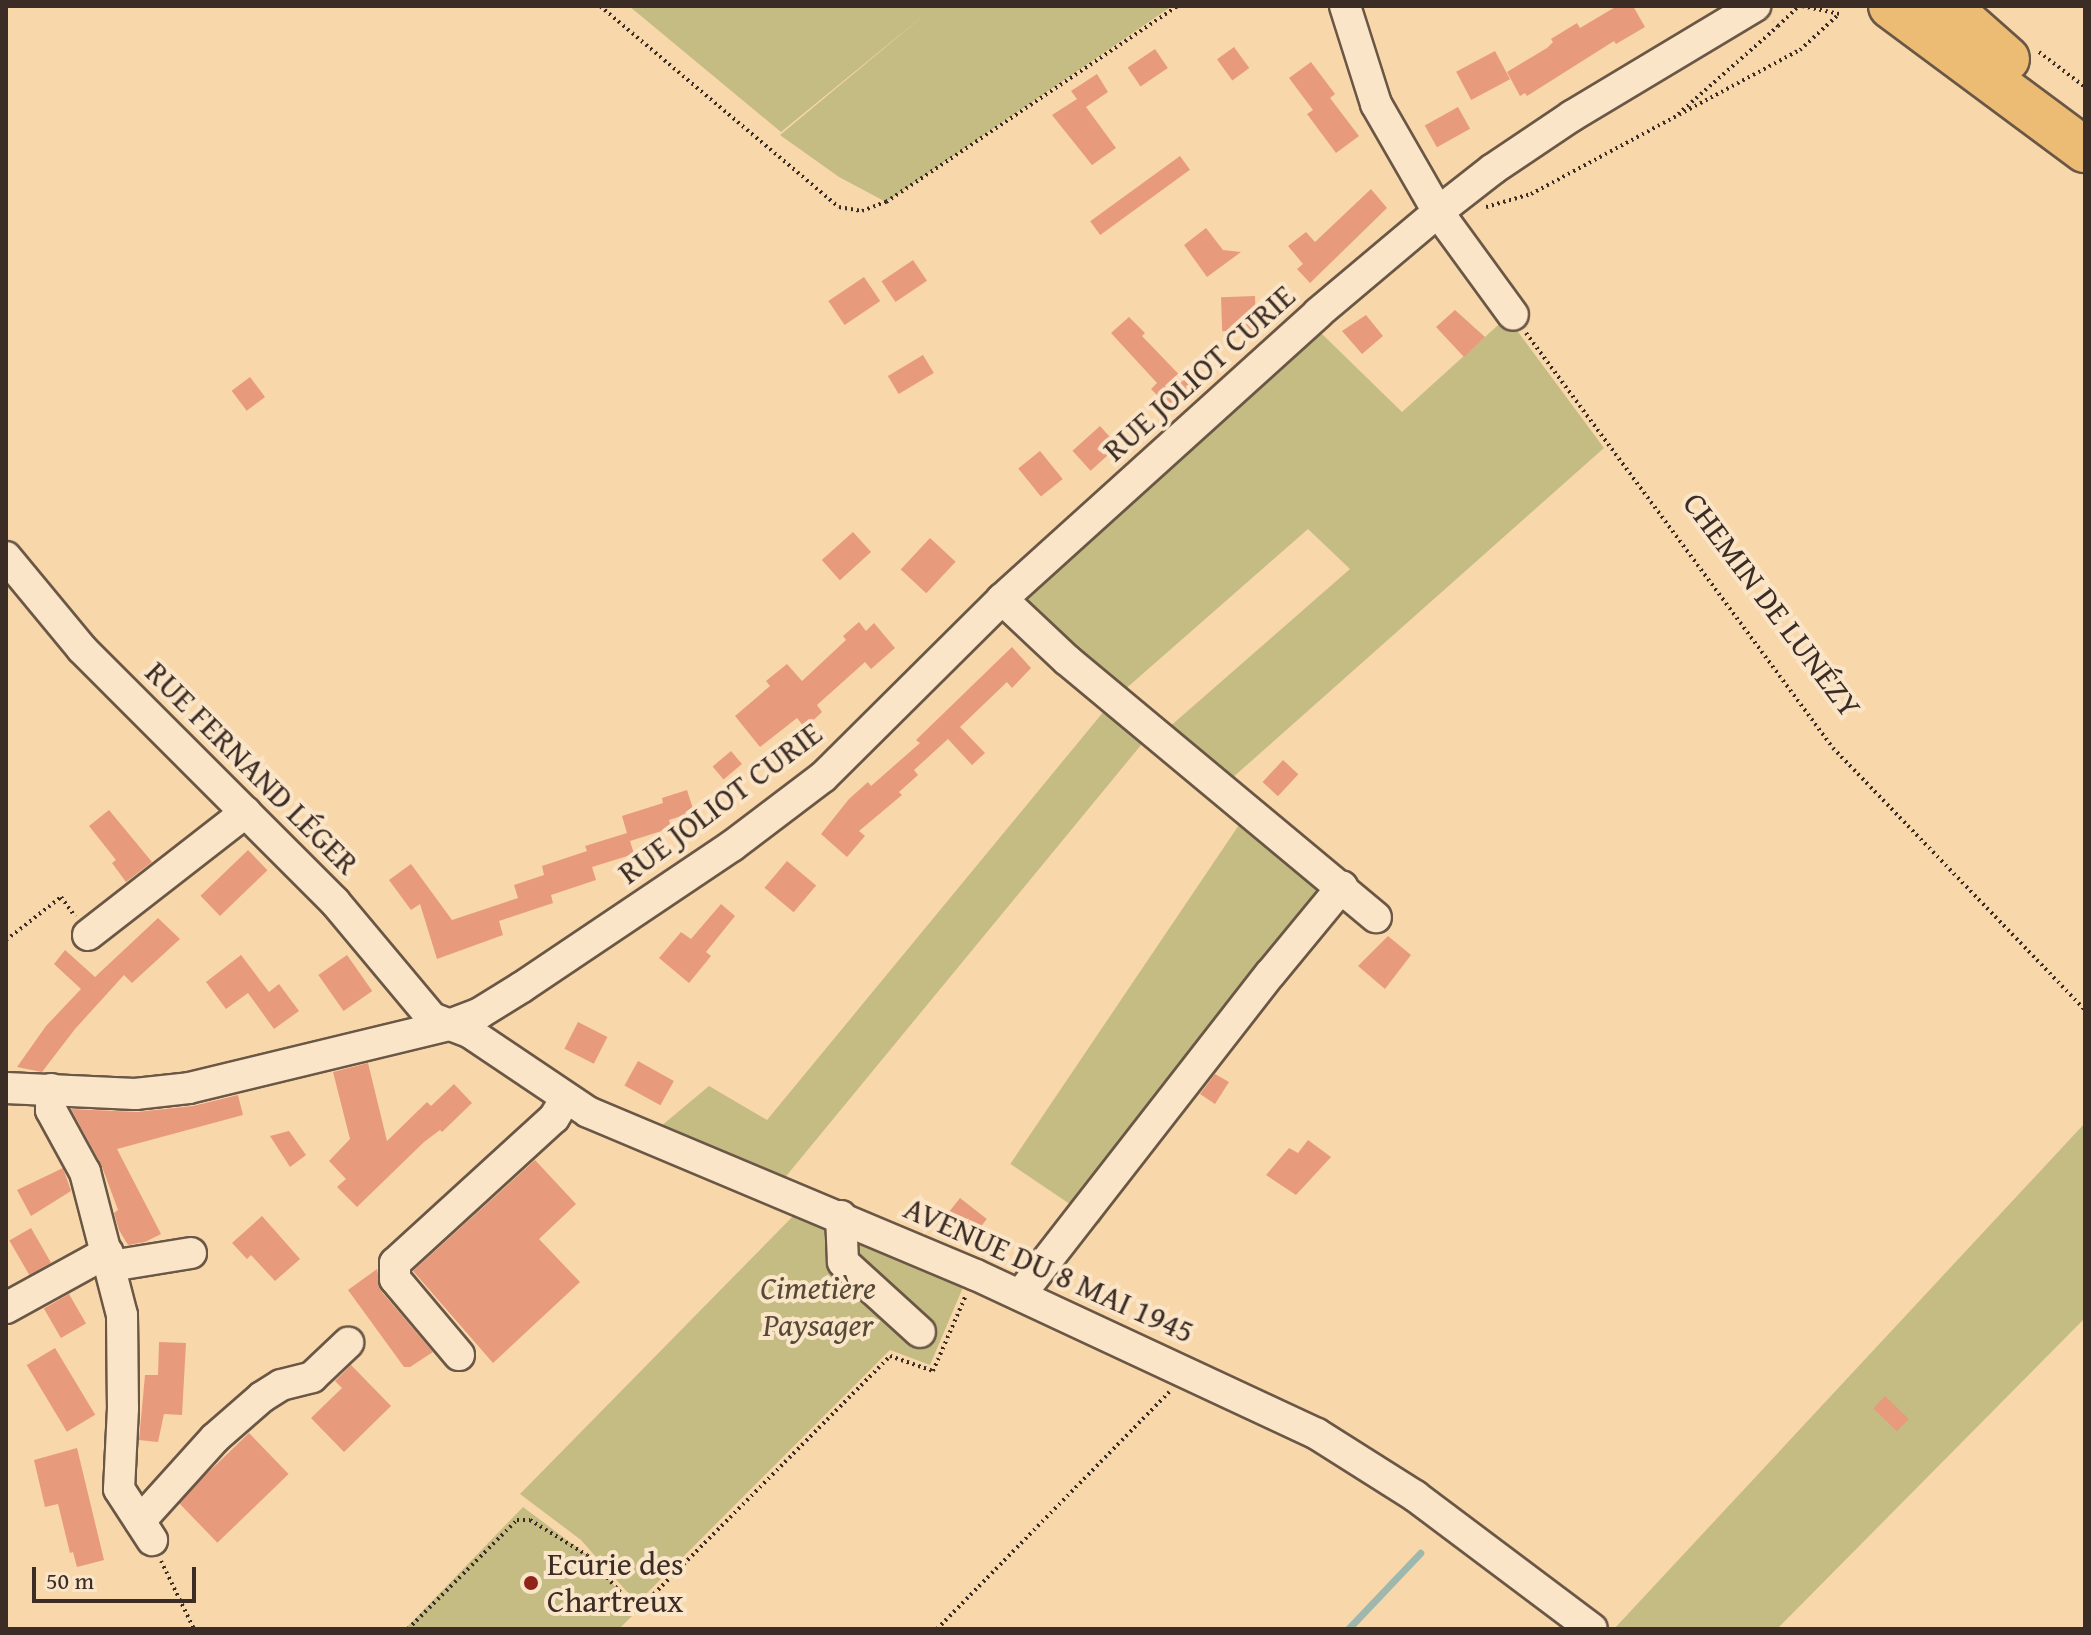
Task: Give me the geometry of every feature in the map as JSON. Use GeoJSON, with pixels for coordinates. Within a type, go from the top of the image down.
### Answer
{"type":"FeatureCollection","features":[{"type":"Feature","properties":{"kind":"highway"},"geometry":{"type":"LineString","coordinates":[[1862,6],[2000,71]]}},
{"type":"Feature","properties":{"kind":"highway"},"geometry":{"type":"LineString","coordinates":[[1891,6],[2085,118]]}},
{"type":"Feature","properties":{"kind":"highway"},"geometry":{"type":"LineString","coordinates":[[1938,6],[2000,71],[2085,150]]}},
{"type":"Feature","properties":{"kind":"highway"},"geometry":{"type":"LineString","coordinates":[[1947,6],[2000,71]]}},
{"type":"Feature","properties":{"kind":"street"},"geometry":{"type":"LineString","coordinates":[[1345,6],[1376,104],[1438,212],[1513,315]]}},
{"type":"Feature","properties":{"kind":"street","name":"RUE JOLIOT CURIE"},"geometry":{"type":"LineString","coordinates":[[11,1085],[135,1094],[189,1088],[449,1025],[480,1013],[732,846],[812,785],[1002,599],[1318,313],[1493,169],[1572,116],[1762,11]]}},
{"type":"Feature","properties":{"kind":"street","name":"RUE FERNAND LÉGER"},"geometry":{"type":"LineString","coordinates":[[6,557],[82,649],[335,902],[432,1018],[449,1025]]}},
{"type":"Feature","properties":{"kind":"street"},"geometry":{"type":"LineString","coordinates":[[1002,599],[1067,660],[1376,917]]}},
{"type":"Feature","properties":{"kind":"street"},"geometry":{"type":"LineString","coordinates":[[88,935],[246,812]]}},
{"type":"Feature","properties":{"kind":"street"},"geometry":{"type":"LineString","coordinates":[[1020,1295],[1261,985],[1342,887]]}},
{"type":"Feature","properties":{"kind":"street","name":"AVENUE DU 8 MAI 1945"},"geometry":{"type":"LineString","coordinates":[[449,1025],[469,1032],[565,1100],[976,1275],[1317,1434],[1415,1496],[1592,1629]]}},
{"type":"Feature","properties":{"kind":"street"},"geometry":{"type":"LineString","coordinates":[[51,1089],[51,1110],[85,1172],[110,1259],[122,1315],[123,1408],[119,1489],[146,1531],[215,1438],[262,1397],[281,1385],[312,1377],[348,1343]]}},
{"type":"Feature","properties":{"kind":"street"},"geometry":{"type":"LineString","coordinates":[[459,1355],[395,1279],[395,1263],[554,1118],[565,1100]]}},
{"type":"Feature","properties":{"kind":"street"},"geometry":{"type":"LineString","coordinates":[[841,1216],[843,1262],[920,1332]]}},
{"type":"Feature","properties":{"kind":"street"},"geometry":{"type":"LineString","coordinates":[[6,1308],[110,1259],[191,1253]]}},
{"type":"Feature","properties":{"kind":"path"},"geometry":{"type":"LineString","coordinates":[[600,6],[839,207],[862,211],[886,202],[1178,6]]}},
{"type":"Feature","properties":{"kind":"path"},"geometry":{"type":"LineString","coordinates":[[1438,212],[1497,206],[1531,194],[1673,119],[1800,50],[1839,14],[1800,6],[1673,119]]}},
{"type":"Feature","properties":{"kind":"path"},"geometry":{"type":"LineString","coordinates":[[1762,11],[1778,26]]}},
{"type":"Feature","properties":{"kind":"path","name":"CHEMIN DE LUNÉZY"},"geometry":{"type":"LineString","coordinates":[[1513,315],[1833,748],[2085,1010]]}},
{"type":"Feature","properties":{"kind":"path"},"geometry":{"type":"LineString","coordinates":[[6,940],[61,897],[88,935]]}},
{"type":"Feature","properties":{"kind":"path"},"geometry":{"type":"LineString","coordinates":[[408,1629],[517,1520],[530,1520],[587,1555],[637,1611],[890,1356],[933,1371],[976,1275]]}},
{"type":"Feature","properties":{"kind":"path"},"geometry":{"type":"LineString","coordinates":[[937,1629],[1188,1373]]}},
{"type":"Feature","properties":{"kind":"path"},"geometry":{"type":"LineString","coordinates":[[146,1531],[194,1629]]}},
{"type":"Feature","properties":{"kind":"green space"},"geometry":{"type":"Polygon","coordinates":[[[629,6],[1172,6],[886,202],[839,177],[780,135],[929,11],[781,132],[629,6]]]}},
{"type":"Feature","properties":{"kind":"green space"},"geometry":{"type":"Polygon","coordinates":[[[1507,317],[1604,448],[1222,787],[1159,736],[1350,569],[1308,529],[1114,699],[1018,603],[1321,333],[1402,412],[1507,317]]]}},
{"type":"Feature","properties":{"kind":"green space"},"geometry":{"type":"Polygon","coordinates":[[[1114,699],[1146,739],[778,1186],[654,1132],[709,1086],[767,1120],[1114,699]]]}},
{"type":"Feature","properties":{"kind":"green space"},"geometry":{"type":"Polygon","coordinates":[[[1243,819],[1332,879],[1099,1224],[1010,1164],[1243,819]]]}},
{"type":"Feature","properties":{"kind":"green space"},"geometry":{"type":"Polygon","coordinates":[[[2085,1123],[2085,1318],[1777,1629],[1614,1629],[2085,1123]]]}},
{"type":"Feature","properties":{"kind":"green space","name":"Cimetière Paysager"},"geometry":{"type":"Polygon","coordinates":[[[801,1208],[964,1285],[930,1365],[890,1350],[637,1603],[581,1540],[520,1494],[801,1208]]]}},
{"type":"Feature","properties":{"kind":"green space","name":"Ecurie des Chartreux"},"geometry":{"type":"Polygon","coordinates":[[[523,1507],[587,1555],[637,1611],[619,1629],[405,1629],[523,1507]]]}},
{"type":"Feature","properties":{"kind":"building"},"geometry":{"type":"Polygon","coordinates":[[[1617,6],[1633,6],[1645,27],[1616,44],[1614,41],[1527,96],[1525,93],[1520,96],[1507,72],[1547,48],[1553,42],[1551,39],[1577,23],[1580,28],[1617,6]]]}},
{"type":"Feature","properties":{"kind":"building"},"geometry":{"type":"Polygon","coordinates":[[[1234,47],[1249,68],[1232,80],[1217,59],[1234,47]]]}},
{"type":"Feature","properties":{"kind":"building"},"geometry":{"type":"Polygon","coordinates":[[[1155,49],[1168,68],[1141,87],[1128,67],[1155,49]]]}},
{"type":"Feature","properties":{"kind":"building"},"geometry":{"type":"Polygon","coordinates":[[[1495,51],[1510,79],[1471,100],[1456,72],[1495,51]]]}},
{"type":"Feature","properties":{"kind":"building"},"geometry":{"type":"Polygon","coordinates":[[[1311,62],[1335,94],[1330,98],[1359,136],[1336,153],[1307,114],[1313,110],[1289,78],[1311,62]]]}},
{"type":"Feature","properties":{"kind":"building"},"geometry":{"type":"Polygon","coordinates":[[[1097,74],[1108,92],[1086,107],[1116,148],[1092,165],[1052,115],[1077,99],[1071,91],[1097,74]]]}},
{"type":"Feature","properties":{"kind":"building"},"geometry":{"type":"Polygon","coordinates":[[[1458,107],[1470,129],[1437,147],[1425,125],[1458,107]]]}},
{"type":"Feature","properties":{"kind":"building"},"geometry":{"type":"Polygon","coordinates":[[[1180,156],[1190,170],[1100,235],[1090,221],[1180,156]]]}},
{"type":"Feature","properties":{"kind":"building"},"geometry":{"type":"Polygon","coordinates":[[[1371,189],[1387,208],[1310,283],[1297,269],[1303,264],[1288,246],[1306,232],[1315,242],[1371,189]]]}},
{"type":"Feature","properties":{"kind":"building"},"geometry":{"type":"Polygon","coordinates":[[[1206,228],[1223,250],[1241,252],[1207,277],[1184,245],[1206,228]]]}},
{"type":"Feature","properties":{"kind":"building"},"geometry":{"type":"Polygon","coordinates":[[[913,260],[927,281],[895,302],[881,281],[913,260]]]}},
{"type":"Feature","properties":{"kind":"building"},"geometry":{"type":"Polygon","coordinates":[[[864,277],[880,301],[845,325],[828,301],[864,277]]]}},
{"type":"Feature","properties":{"kind":"building"},"geometry":{"type":"Polygon","coordinates":[[[1255,296],[1256,330],[1222,331],[1221,297],[1255,296]]]}},
{"type":"Feature","properties":{"kind":"building"},"geometry":{"type":"Polygon","coordinates":[[[1455,310],[1485,337],[1464,357],[1436,327],[1455,310]]]}},
{"type":"Feature","properties":{"kind":"building"},"geometry":{"type":"Polygon","coordinates":[[[1366,315],[1383,336],[1362,354],[1342,331],[1366,315]]]}},
{"type":"Feature","properties":{"kind":"building"},"geometry":{"type":"Polygon","coordinates":[[[1129,317],[1145,333],[1142,336],[1190,386],[1168,406],[1151,389],[1157,383],[1111,333],[1129,317]]]}},
{"type":"Feature","properties":{"kind":"building"},"geometry":{"type":"Polygon","coordinates":[[[923,355],[934,373],[899,394],[888,376],[923,355]]]}},
{"type":"Feature","properties":{"kind":"building"},"geometry":{"type":"Polygon","coordinates":[[[250,377],[265,397],[247,411],[232,391],[250,377]]]}},
{"type":"Feature","properties":{"kind":"building"},"geometry":{"type":"Polygon","coordinates":[[[1100,426],[1118,446],[1091,471],[1073,451],[1100,426]]]}},
{"type":"Feature","properties":{"kind":"building"},"geometry":{"type":"Polygon","coordinates":[[[1040,451],[1063,479],[1041,497],[1018,469],[1040,451]]]}},
{"type":"Feature","properties":{"kind":"building"},"geometry":{"type":"Polygon","coordinates":[[[853,532],[871,552],[840,580],[822,560],[853,532]]]}},
{"type":"Feature","properties":{"kind":"building"},"geometry":{"type":"Polygon","coordinates":[[[930,538],[956,562],[926,593],[901,569],[930,538]]]}},
{"type":"Feature","properties":{"kind":"building"},"geometry":{"type":"Polygon","coordinates":[[[859,622],[866,631],[874,623],[895,648],[871,669],[865,662],[817,705],[822,712],[805,728],[797,718],[760,747],[735,716],[770,686],[766,681],[787,664],[802,681],[846,640],[843,636],[859,622]]]}},
{"type":"Feature","properties":{"kind":"building"},"geometry":{"type":"Polygon","coordinates":[[[1012,647],[1031,668],[1012,688],[1007,682],[960,727],[985,753],[972,765],[948,739],[914,770],[918,775],[899,792],[902,795],[859,831],[865,836],[847,857],[821,834],[849,799],[868,782],[871,786],[920,743],[916,740],[1012,647]]]}},
{"type":"Feature","properties":{"kind":"building"},"geometry":{"type":"Polygon","coordinates":[[[731,751],[742,764],[724,779],[713,766],[731,751]]]}},
{"type":"Feature","properties":{"kind":"building"},"geometry":{"type":"Polygon","coordinates":[[[1283,760],[1298,774],[1278,796],[1263,782],[1283,760]]]}},
{"type":"Feature","properties":{"kind":"building"},"geometry":{"type":"Polygon","coordinates":[[[687,790],[694,812],[669,820],[671,828],[630,841],[634,854],[592,867],[596,880],[551,895],[553,903],[499,921],[503,935],[437,959],[420,904],[411,910],[389,880],[411,864],[452,920],[518,898],[514,885],[544,875],[542,866],[587,851],[585,846],[627,833],[622,816],[663,803],[662,798],[687,790]]]}},
{"type":"Feature","properties":{"kind":"building"},"geometry":{"type":"Polygon","coordinates":[[[109,810],[152,862],[126,882],[112,863],[116,860],[89,826],[109,810]]]}},
{"type":"Feature","properties":{"kind":"building"},"geometry":{"type":"Polygon","coordinates":[[[248,850],[267,870],[220,916],[201,896],[248,850]]]}},
{"type":"Feature","properties":{"kind":"building"},"geometry":{"type":"Polygon","coordinates":[[[787,861],[816,885],[794,912],[765,888],[787,861]]]}},
{"type":"Feature","properties":{"kind":"building"},"geometry":{"type":"Polygon","coordinates":[[[721,904],[735,916],[706,952],[711,956],[689,983],[659,958],[681,932],[691,939],[721,904]]]}},
{"type":"Feature","properties":{"kind":"building"},"geometry":{"type":"Polygon","coordinates":[[[158,918],[180,939],[132,983],[124,975],[75,1029],[42,1072],[17,1067],[46,1026],[81,989],[54,964],[65,950],[95,977],[158,918]]]}},
{"type":"Feature","properties":{"kind":"building"},"geometry":{"type":"Polygon","coordinates":[[[1388,936],[1411,955],[1385,989],[1358,966],[1388,936]]]}},
{"type":"Feature","properties":{"kind":"building"},"geometry":{"type":"Polygon","coordinates":[[[241,955],[269,992],[279,984],[299,1011],[274,1029],[248,993],[226,1009],[206,982],[241,955]]]}},
{"type":"Feature","properties":{"kind":"building"},"geometry":{"type":"Polygon","coordinates":[[[347,955],[372,991],[344,1011],[318,975],[347,955]]]}},
{"type":"Feature","properties":{"kind":"building"},"geometry":{"type":"Polygon","coordinates":[[[578,1022],[607,1037],[594,1064],[564,1049],[578,1022]]]}},
{"type":"Feature","properties":{"kind":"building"},"geometry":{"type":"Polygon","coordinates":[[[638,1061],[674,1081],[660,1105],[624,1085],[638,1061]]]}},
{"type":"Feature","properties":{"kind":"building"},"geometry":{"type":"Polygon","coordinates":[[[368,1063],[387,1141],[427,1102],[431,1106],[454,1084],[472,1103],[442,1132],[440,1130],[424,1142],[357,1207],[337,1187],[346,1179],[329,1161],[350,1139],[333,1072],[368,1063]]]}},
{"type":"Feature","properties":{"kind":"building"},"geometry":{"type":"Polygon","coordinates":[[[1215,1074],[1229,1082],[1215,1104],[1200,1094],[1215,1074]]]}},
{"type":"Feature","properties":{"kind":"building"},"geometry":{"type":"Polygon","coordinates":[[[238,1095],[243,1115],[117,1149],[161,1234],[145,1242],[128,1245],[119,1230],[114,1213],[118,1210],[101,1164],[71,1109],[137,1112],[193,1106],[238,1095]]]}},
{"type":"Feature","properties":{"kind":"building"},"geometry":{"type":"Polygon","coordinates":[[[289,1131],[306,1155],[290,1167],[270,1136],[289,1131]]]}},
{"type":"Feature","properties":{"kind":"building"},"geometry":{"type":"Polygon","coordinates":[[[1308,1140],[1331,1157],[1296,1195],[1266,1175],[1289,1148],[1298,1153],[1308,1140]]]}},
{"type":"Feature","properties":{"kind":"building"},"geometry":{"type":"Polygon","coordinates":[[[535,1160],[576,1204],[539,1239],[580,1282],[493,1363],[413,1271],[535,1160]]]}},
{"type":"Feature","properties":{"kind":"building"},"geometry":{"type":"Polygon","coordinates":[[[63,1168],[71,1191],[31,1216],[17,1190],[63,1168]]]}},
{"type":"Feature","properties":{"kind":"building"},"geometry":{"type":"Polygon","coordinates":[[[960,1198],[987,1219],[973,1237],[946,1216],[960,1198]]]}},
{"type":"Feature","properties":{"kind":"building"},"geometry":{"type":"Polygon","coordinates":[[[262,1216],[300,1259],[275,1281],[251,1255],[247,1259],[232,1243],[262,1216]]]}},
{"type":"Feature","properties":{"kind":"building"},"geometry":{"type":"Polygon","coordinates":[[[31,1228],[51,1263],[29,1275],[9,1240],[31,1228]]]}},
{"type":"Feature","properties":{"kind":"building"},"geometry":{"type":"Polygon","coordinates":[[[377,1269],[381,1291],[433,1352],[410,1367],[404,1367],[348,1290],[377,1269]]]}},
{"type":"Feature","properties":{"kind":"building"},"geometry":{"type":"Polygon","coordinates":[[[69,1294],[86,1323],[61,1338],[44,1308],[69,1294]]]}},
{"type":"Feature","properties":{"kind":"building"},"geometry":{"type":"Polygon","coordinates":[[[159,1342],[186,1343],[182,1415],[164,1414],[158,1442],[139,1440],[145,1375],[158,1375],[159,1342]]]}},
{"type":"Feature","properties":{"kind":"building"},"geometry":{"type":"Polygon","coordinates":[[[55,1348],[95,1415],[67,1432],[27,1365],[55,1348]]]}},
{"type":"Feature","properties":{"kind":"building"},"geometry":{"type":"Polygon","coordinates":[[[351,1365],[391,1406],[344,1452],[311,1418],[342,1388],[335,1381],[351,1365]]]}},
{"type":"Feature","properties":{"kind":"building"},"geometry":{"type":"Polygon","coordinates":[[[1885,1396],[1909,1419],[1897,1431],[1873,1408],[1885,1396]]]}},
{"type":"Feature","properties":{"kind":"building"},"geometry":{"type":"Polygon","coordinates":[[[249,1433],[289,1474],[217,1543],[178,1502],[249,1433]]]}},
{"type":"Feature","properties":{"kind":"building"},"geometry":{"type":"Polygon","coordinates":[[[77,1448],[104,1560],[77,1567],[73,1552],[70,1553],[58,1504],[45,1507],[34,1460],[77,1448]]]}},
{"type":"Feature","properties":{"kind":"waterway"},"geometry":{"type":"LineString","coordinates":[[1348,1629],[1420,1553]]}},
{"type":"Feature","properties":{"kind":"place","name":"Ecurie des Chartreux"},"geometry":{"type":"Point","coordinates":[531,1583]}}]}
